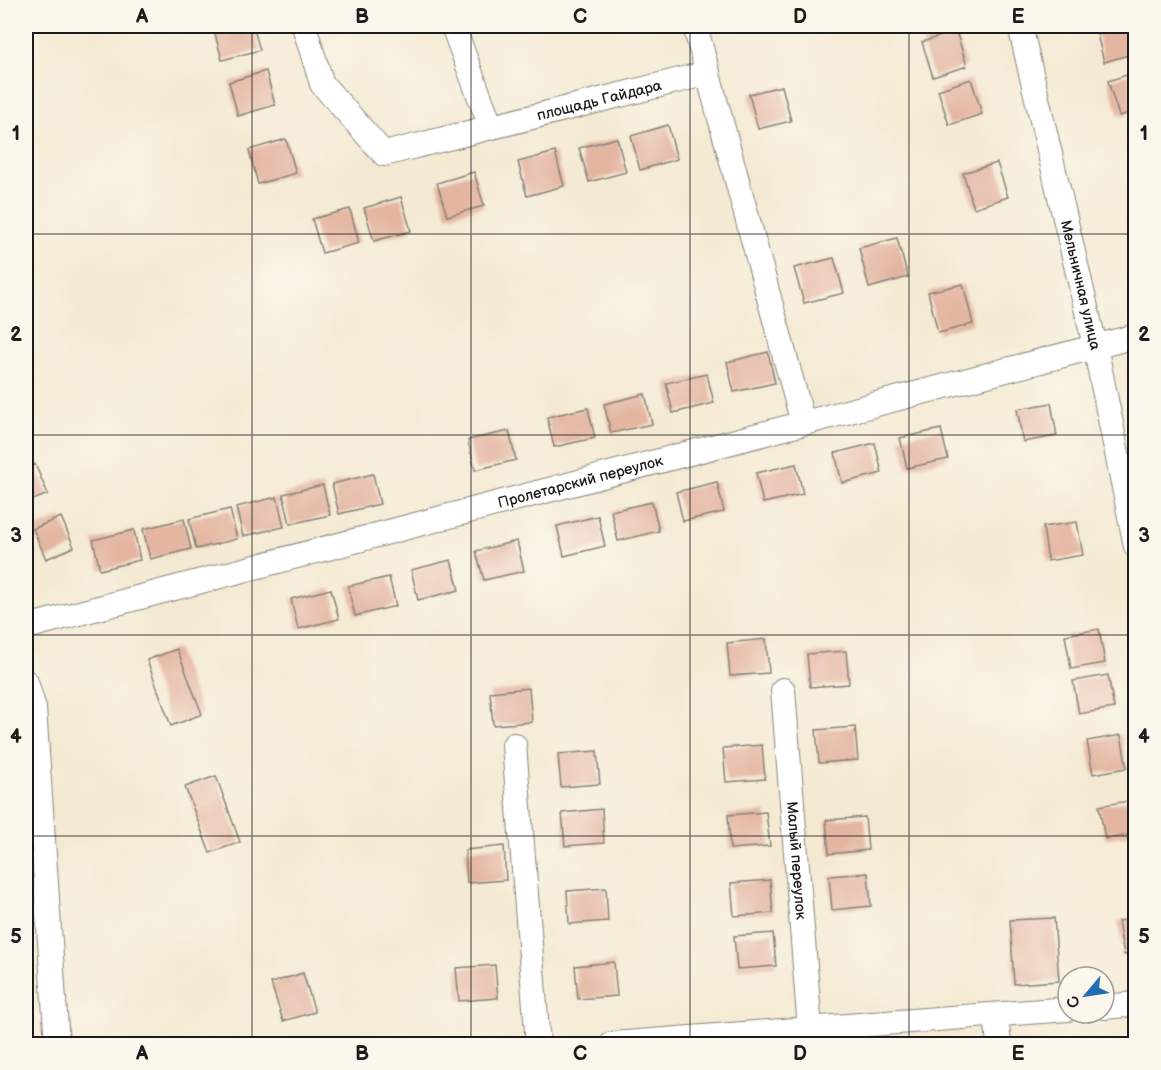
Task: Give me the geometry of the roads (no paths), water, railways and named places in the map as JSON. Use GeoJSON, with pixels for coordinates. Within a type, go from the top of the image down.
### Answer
{"type":"FeatureCollection","features":[{"type":"Feature","properties":{"kind":"street","name":"площадь Гайдара"},"geometry":{"type":"LineString","coordinates":[[304,26],[322,84],[384,154],[708,73]]}},
{"type":"Feature","properties":{"kind":"street"},"geometry":{"type":"LineString","coordinates":[[453,26],[492,128]]}},
{"type":"Feature","properties":{"kind":"street"},"geometry":{"type":"LineString","coordinates":[[695,26],[803,423]]}},
{"type":"Feature","properties":{"kind":"street","name":"Мельничная улица"},"geometry":{"type":"LineString","coordinates":[[1020,26],[1095,346],[1136,546]]}},
{"type":"Feature","properties":{"kind":"street","name":"Пролетарский переулок"},"geometry":{"type":"LineString","coordinates":[[26,627],[1136,336]]}},
{"type":"Feature","properties":{"kind":"street"},"geometry":{"type":"LineString","coordinates":[[26,681],[34,708],[57,1044]]}},
{"type":"Feature","properties":{"kind":"street","name":"Малый переулок"},"geometry":{"type":"LineString","coordinates":[[783,690],[810,1029]]}},
{"type":"Feature","properties":{"kind":"street"},"geometry":{"type":"LineString","coordinates":[[514,745],[538,1044]]}},
{"type":"Feature","properties":{"kind":"street"},"geometry":{"type":"LineString","coordinates":[[1116,1006],[1136,1004]]}},
{"type":"Feature","properties":{"kind":"street"},"geometry":{"type":"LineString","coordinates":[[612,1044],[1056,1011]]}},
{"type":"Feature","properties":{"kind":"street"},"geometry":{"type":"LineString","coordinates":[[996,1015],[999,1044]]}}]}
